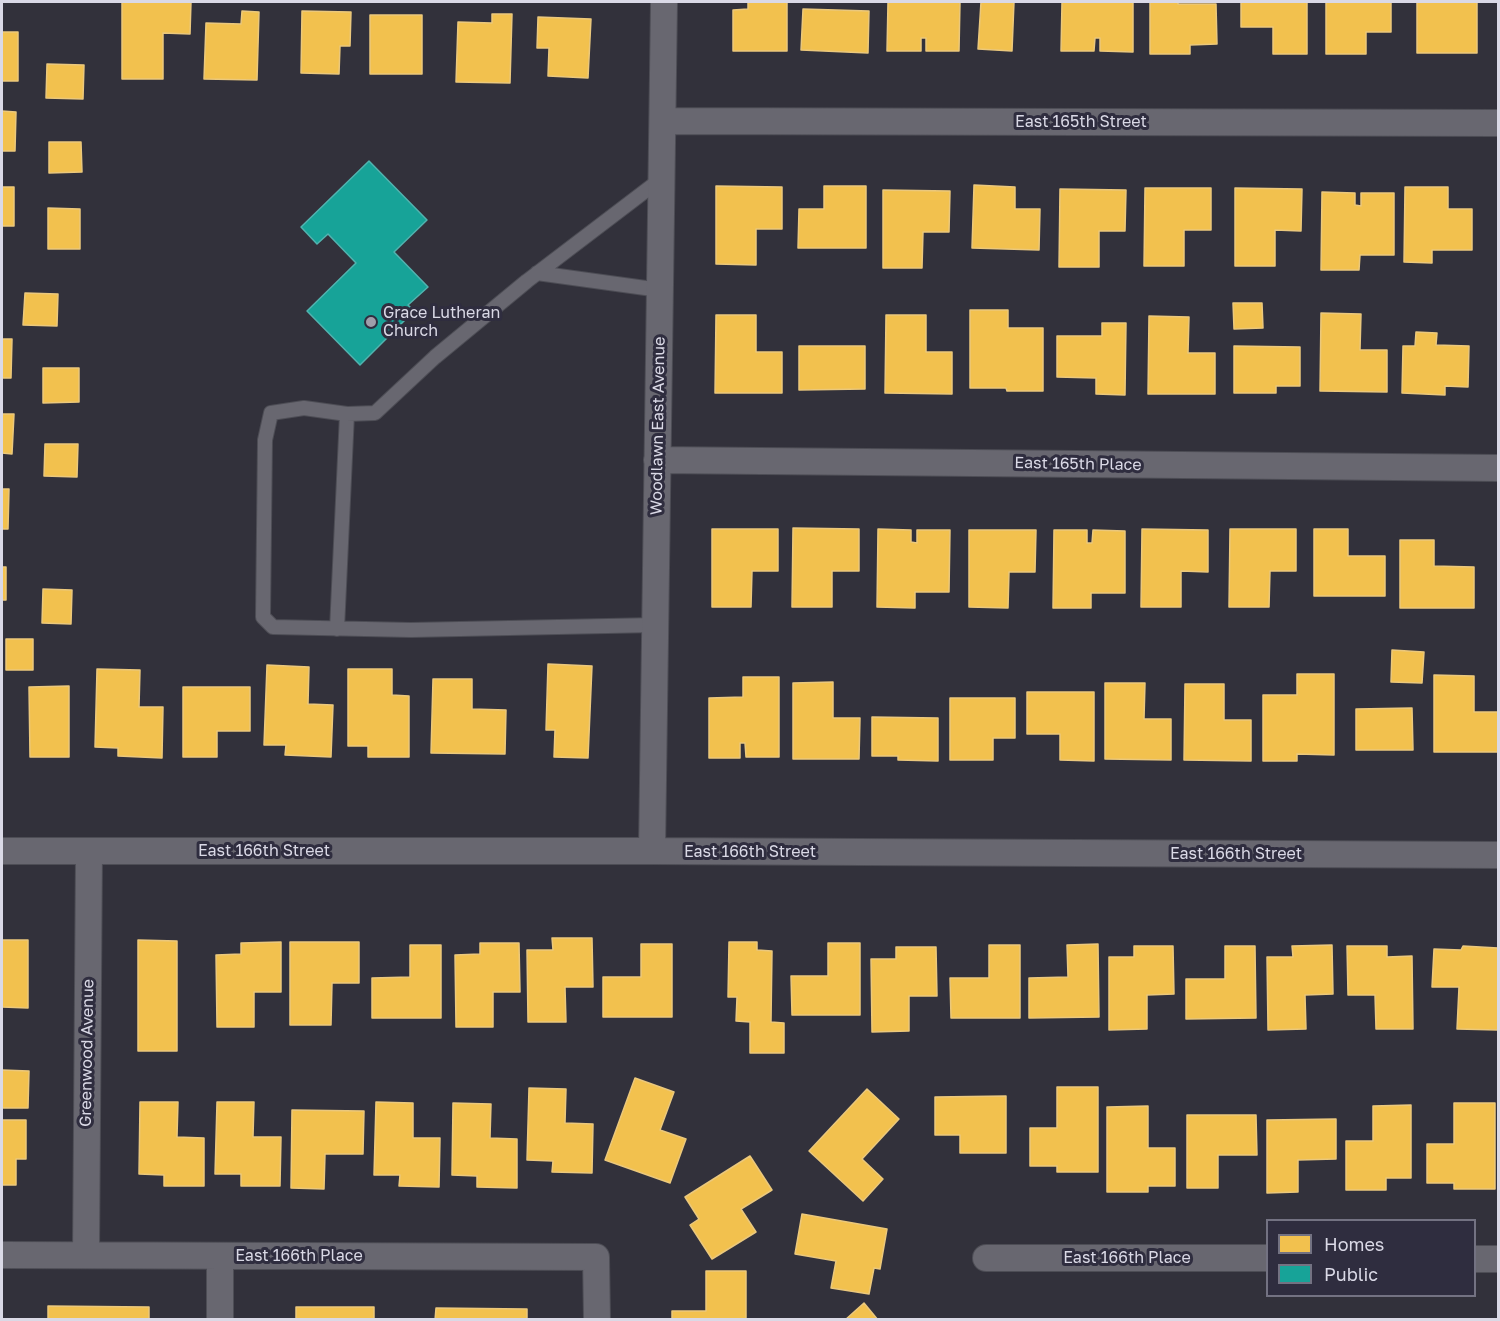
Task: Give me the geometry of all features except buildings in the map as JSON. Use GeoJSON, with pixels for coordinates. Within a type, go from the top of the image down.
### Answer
{"type":"FeatureCollection","features":[{"type":"Feature","properties":{"kind":"street","name":"Woodlawn East Avenue"},"geometry":{"type":"LineString","coordinates":[[652,851],[664,2]]}},
{"type":"Feature","properties":{"kind":"street","name":"East 165th Street"},"geometry":{"type":"LineString","coordinates":[[663,121],[1498,123]]}},
{"type":"Feature","properties":{"kind":"street","name":"East 165th Place"},"geometry":{"type":"LineString","coordinates":[[657,460],[1498,468]]}},
{"type":"Feature","properties":{"kind":"street","name":"East 166th Street"},"geometry":{"type":"LineString","coordinates":[[2,851],[1498,855]]}},
{"type":"Feature","properties":{"kind":"street","name":"Greenwood Avenue"},"geometry":{"type":"LineString","coordinates":[[86,1255],[90,851]]}},
{"type":"Feature","properties":{"kind":"street","name":"East 166th Place"},"geometry":{"type":"LineString","coordinates":[[2,1255],[596,1257],[597,1320]]}},
{"type":"Feature","properties":{"kind":"street"},"geometry":{"type":"LineString","coordinates":[[220,1256],[220,1320]]}},
{"type":"Feature","properties":{"kind":"street","name":"East 166th Place"},"geometry":{"type":"LineString","coordinates":[[986,1258],[1266,1258]]}},
{"type":"Feature","properties":{"kind":"street"},"geometry":{"type":"LineString","coordinates":[[1476,1259],[1498,1259]]}},
{"type":"Feature","properties":{"kind":"lane"},"geometry":{"type":"LineString","coordinates":[[656,626],[411,630],[273,627],[263,617],[265,440],[271,413],[303,408],[347,414],[375,413],[435,357],[537,273],[662,179]]}},
{"type":"Feature","properties":{"kind":"lane"},"geometry":{"type":"LineString","coordinates":[[537,273],[660,290]]}},
{"type":"Feature","properties":{"kind":"lane"},"geometry":{"type":"LineString","coordinates":[[337,629],[347,414]]}},
{"type":"Feature","properties":{"kind":"place","name":"Grace Lutheran Church"},"geometry":{"type":"Point","coordinates":[371,322]}}]}
